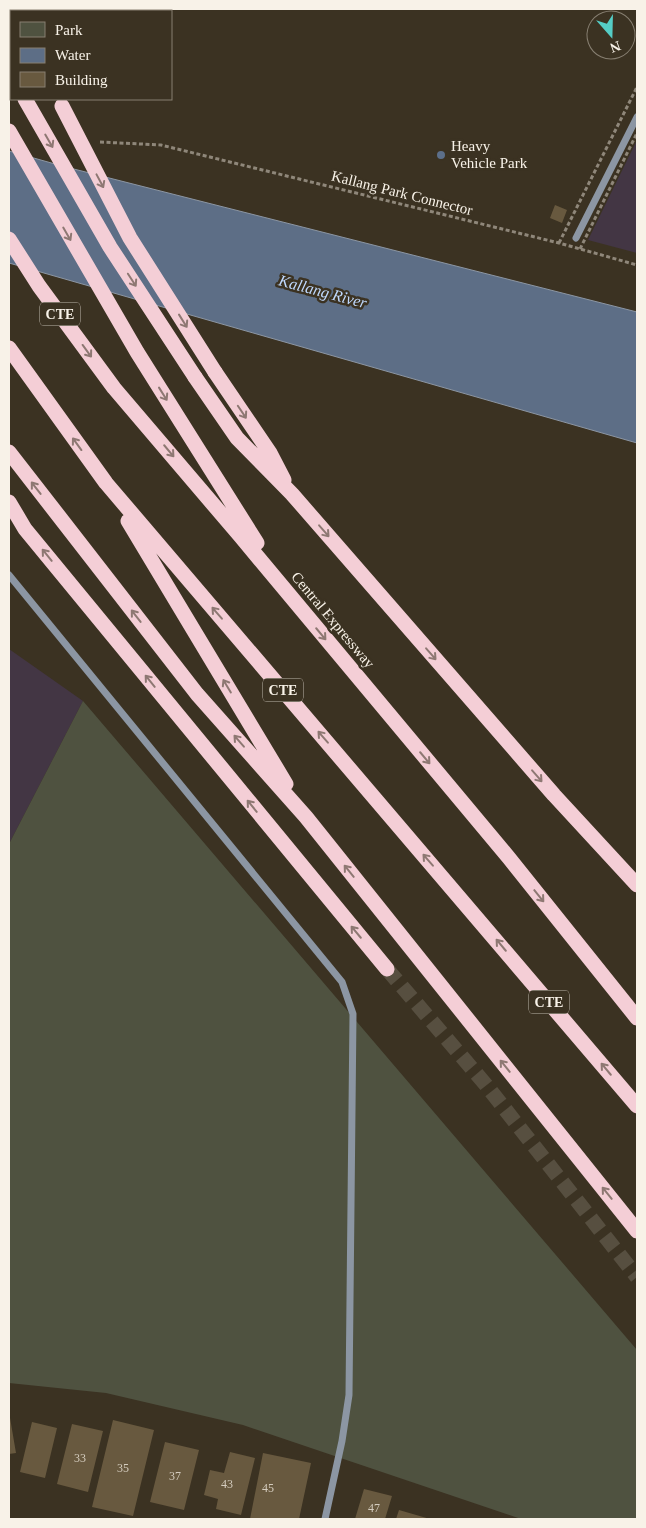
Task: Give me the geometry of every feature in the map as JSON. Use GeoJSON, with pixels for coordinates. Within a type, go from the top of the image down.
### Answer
{"type":"FeatureCollection","features":[{"type":"Feature","properties":{"kind":"highway"},"geometry":{"type":"LineString","coordinates":[[26,100],[110,246],[237,438],[292,494],[554,795],[637,885]]}},
{"type":"Feature","properties":{"kind":"highway"},"geometry":{"type":"LineString","coordinates":[[58,100],[130,238],[215,372],[270,454],[292,494]]}},
{"type":"Feature","properties":{"kind":"highway"},"geometry":{"type":"LineString","coordinates":[[9,131],[137,352],[290,596]]}},
{"type":"Feature","properties":{"kind":"highway","name":"Central Expressway"},"geometry":{"type":"LineString","coordinates":[[9,240],[39,286],[114,388],[508,858],[637,1018]]}},
{"type":"Feature","properties":{"kind":"highway","name":"CTE"},"geometry":{"type":"LineString","coordinates":[[9,349],[106,483],[637,1106]]}},
{"type":"Feature","properties":{"kind":"highway"},"geometry":{"type":"LineString","coordinates":[[9,452],[197,694],[306,817],[637,1231]]}},
{"type":"Feature","properties":{"kind":"highway"},"geometry":{"type":"LineString","coordinates":[[106,483],[306,817]]}},
{"type":"Feature","properties":{"kind":"highway"},"geometry":{"type":"LineString","coordinates":[[9,502],[25,529],[387,969]]}},
{"type":"Feature","properties":{"kind":"path"},"geometry":{"type":"LineString","coordinates":[[559,243],[637,86]]}},
{"type":"Feature","properties":{"kind":"path"},"geometry":{"type":"LineString","coordinates":[[580,248],[637,133]]}},
{"type":"Feature","properties":{"kind":"path","name":"Kallang Park Connector"},"geometry":{"type":"LineString","coordinates":[[161,145],[580,248],[637,264]]}},
{"type":"Feature","properties":{"kind":"shaded area"},"geometry":{"type":"Polygon","coordinates":[[[637,140],[637,253],[588,240],[637,140]]]}},
{"type":"Feature","properties":{"kind":"shaded area"},"geometry":{"type":"Polygon","coordinates":[[[9,649],[83,701],[9,844],[9,649]]]}},
{"type":"Feature","properties":{"kind":"green space"},"geometry":{"type":"Polygon","coordinates":[[[83,701],[637,1350],[637,1519],[521,1519],[243,1425],[106,1393],[9,1383],[9,844],[83,701]]]}},
{"type":"Feature","properties":{"kind":"water","name":"Kallang River"},"geometry":{"type":"Polygon","coordinates":[[[9,151],[637,312],[637,443],[9,263],[9,151]]]}},
{"type":"Feature","properties":{"kind":"building"},"geometry":{"type":"Polygon","coordinates":[[[555,205],[567,210],[562,223],[550,218],[555,205]]]}},
{"type":"Feature","properties":{"kind":"building"},"geometry":{"type":"Polygon","coordinates":[[[9,1412],[16,1453],[9,1454],[9,1412]]]}},
{"type":"Feature","properties":{"kind":"building"},"geometry":{"type":"Polygon","coordinates":[[[113,1420],[154,1430],[133,1516],[92,1507],[113,1420]]]}},
{"type":"Feature","properties":{"kind":"building"},"geometry":{"type":"Polygon","coordinates":[[[32,1422],[57,1428],[45,1478],[20,1472],[32,1422]]]}},
{"type":"Feature","properties":{"kind":"building"},"geometry":{"type":"Polygon","coordinates":[[[72,1424],[103,1431],[88,1492],[57,1484],[72,1424]]]}},
{"type":"Feature","properties":{"kind":"building"},"geometry":{"type":"Polygon","coordinates":[[[165,1442],[199,1450],[184,1510],[150,1502],[165,1442]]]}},
{"type":"Feature","properties":{"kind":"building"},"geometry":{"type":"Polygon","coordinates":[[[230,1452],[255,1458],[241,1515],[216,1509],[218,1499],[204,1495],[210,1470],[224,1473],[230,1452]]]}},
{"type":"Feature","properties":{"kind":"building"},"geometry":{"type":"Polygon","coordinates":[[[263,1453],[311,1463],[299,1519],[250,1519],[263,1453]]]}},
{"type":"Feature","properties":{"kind":"building"},"geometry":{"type":"Polygon","coordinates":[[[364,1489],[392,1496],[385,1519],[355,1519],[364,1489]]]}},
{"type":"Feature","properties":{"kind":"building"},"geometry":{"type":"Polygon","coordinates":[[[399,1510],[430,1519],[396,1519],[399,1510]]]}},
{"type":"Feature","properties":{"kind":"waterway"},"geometry":{"type":"LineString","coordinates":[[576,238],[637,117]]}},
{"type":"Feature","properties":{"kind":"waterway"},"geometry":{"type":"LineString","coordinates":[[9,575],[342,982],[353,1014],[349,1395],[342,1441],[325,1519]]}},
{"type":"Feature","properties":{"kind":"tunnel"},"geometry":{"type":"LineString","coordinates":[[387,969],[486,1085],[637,1277]]}},
{"type":"Feature","properties":{"kind":"place","name":"Heavy Vehicle Park"},"geometry":{"type":"Point","coordinates":[441,155]}}]}
